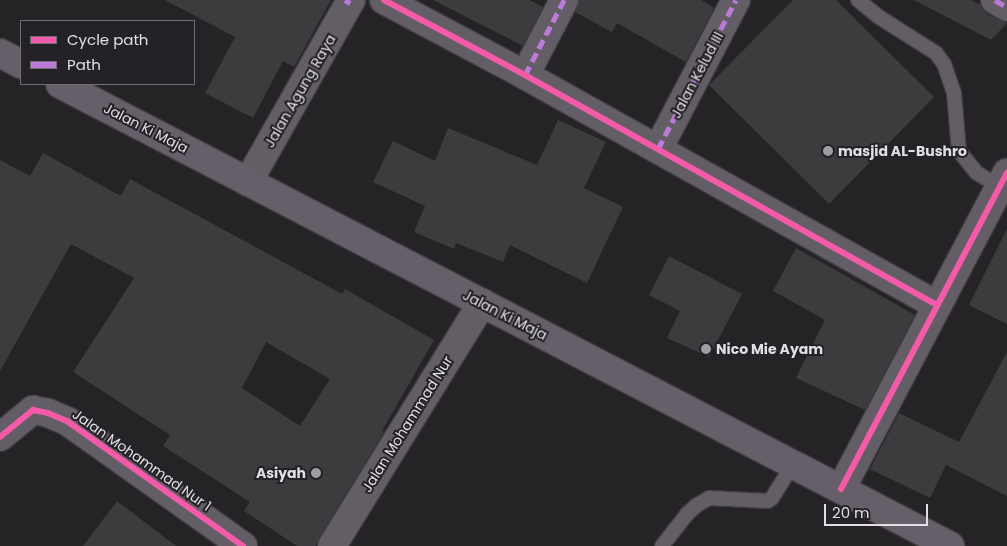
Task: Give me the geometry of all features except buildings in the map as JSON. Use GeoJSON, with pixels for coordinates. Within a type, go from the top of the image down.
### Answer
{"type":"FeatureCollection","features":[{"type":"Feature","properties":{"kind":"main road"},"geometry":{"type":"LineString","coordinates":[[0,53],[20,63]]}},
{"type":"Feature","properties":{"kind":"main road","name":"Jalan Ki Maja"},"geometry":{"type":"LineString","coordinates":[[62,85],[950,546]]}},
{"type":"Feature","properties":{"kind":"street"},"geometry":{"type":"LineString","coordinates":[[384,0],[525,75],[937,305]]}},
{"type":"Feature","properties":{"kind":"street"},"geometry":{"type":"LineString","coordinates":[[525,75],[564,0]]}},
{"type":"Feature","properties":{"kind":"street","name":"Jalan Kelud III"},"geometry":{"type":"LineString","coordinates":[[658,149],[736,0]]}},
{"type":"Feature","properties":{"kind":"street"},"geometry":{"type":"LineString","coordinates":[[995,0],[1007,7]]}},
{"type":"Feature","properties":{"kind":"street","name":"Jalan Agung Raya"},"geometry":{"type":"LineString","coordinates":[[248,182],[349,1]]}},
{"type":"Feature","properties":{"kind":"street"},"geometry":{"type":"LineString","coordinates":[[841,489],[1004,180]]}},
{"type":"Feature","properties":{"kind":"street","name":"Jalan Mohammad Nur"},"geometry":{"type":"LineString","coordinates":[[332,546],[482,303]]}},
{"type":"Feature","properties":{"kind":"street","name":"Jalan Mohammad Nur 1"},"geometry":{"type":"LineString","coordinates":[[0,436],[33,410],[54,415],[67,421],[243,546]]}},
{"type":"Feature","properties":{"kind":"lane"},"geometry":{"type":"LineString","coordinates":[[858,0],[879,18],[936,53],[944,64],[954,93],[959,151],[977,173],[1004,180]]}},
{"type":"Feature","properties":{"kind":"lane"},"geometry":{"type":"LineString","coordinates":[[662,546],[687,514],[698,504],[709,498],[768,501],[772,498],[793,464]]}},
{"type":"Feature","properties":{"kind":"marked path"},"geometry":{"type":"LineString","coordinates":[[345,0],[350,3]]}},
{"type":"Feature","properties":{"kind":"marked path"},"geometry":{"type":"LineString","coordinates":[[525,75],[564,0]]}},
{"type":"Feature","properties":{"kind":"marked path"},"geometry":{"type":"LineString","coordinates":[[658,149],[736,0]]}},
{"type":"Feature","properties":{"kind":"marked path"},"geometry":{"type":"LineString","coordinates":[[995,0],[1007,7]]}},
{"type":"Feature","properties":{"kind":"cycle path"},"geometry":{"type":"LineString","coordinates":[[384,0],[525,75],[937,305]]}},
{"type":"Feature","properties":{"kind":"cycle path"},"geometry":{"type":"LineString","coordinates":[[841,489],[1007,173]]}},
{"type":"Feature","properties":{"kind":"cycle path"},"geometry":{"type":"LineString","coordinates":[[0,437],[33,410],[48,413],[67,421],[243,546]]}},
{"type":"Feature","properties":{"kind":"place","name":"masjid AL-Bushro"},"geometry":{"type":"Point","coordinates":[828,151]}},
{"type":"Feature","properties":{"kind":"place","name":"Nico Mie Ayam"},"geometry":{"type":"Point","coordinates":[706,349]}},
{"type":"Feature","properties":{"kind":"place","name":"Asiyah"},"geometry":{"type":"Point","coordinates":[316,473]}}]}
